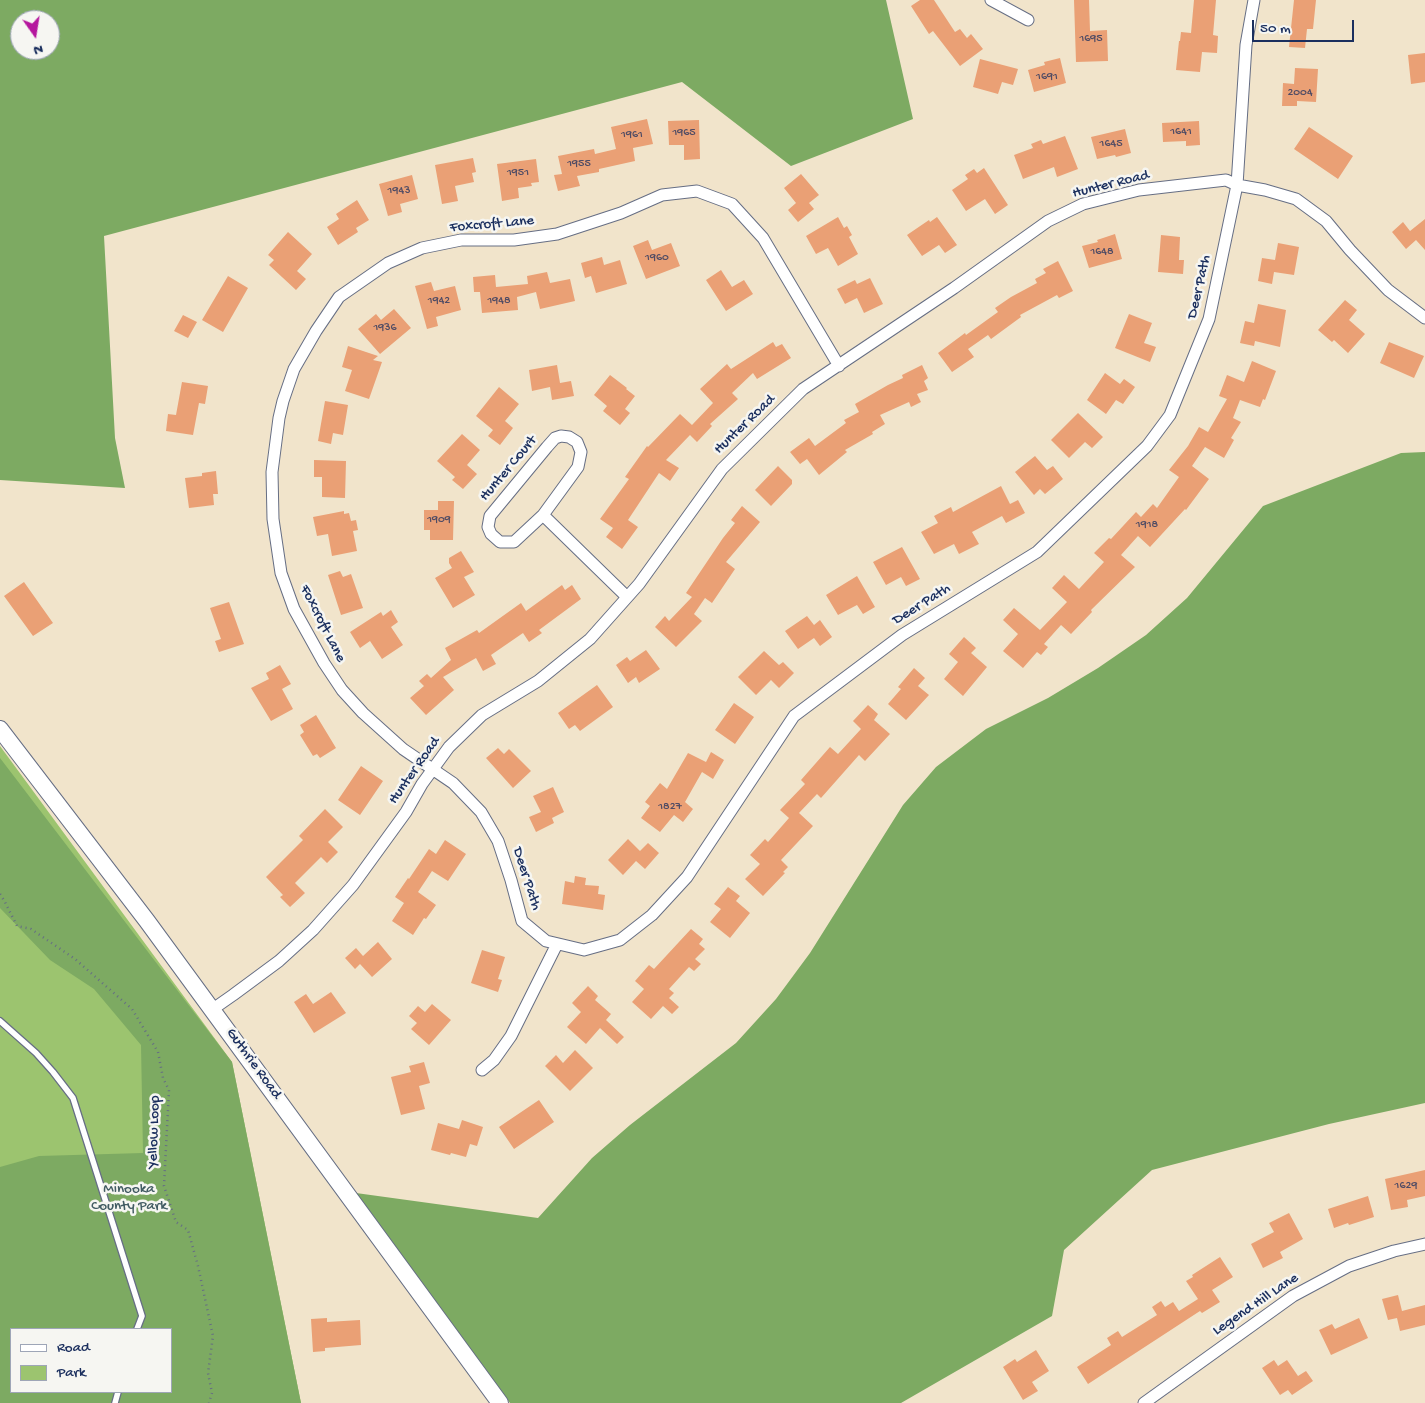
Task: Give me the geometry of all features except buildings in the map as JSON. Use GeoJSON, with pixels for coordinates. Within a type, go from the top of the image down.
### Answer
{"type":"FeatureCollection","features":[{"type":"Feature","properties":{"kind":"street"},"geometry":{"type":"LineString","coordinates":[[991,0],[1028,20]]}},
{"type":"Feature","properties":{"kind":"street","name":"Deer Path"},"geometry":{"type":"LineString","coordinates":[[433,769],[453,783],[481,812],[498,841],[522,920],[546,941],[584,950],[620,940],[652,915],[687,877],[794,716],[902,635],[1037,552],[1146,446],[1170,415],[1210,319],[1237,185],[1246,46],[1254,0]]}},
{"type":"Feature","properties":{"kind":"street","name":"Hunter Road"},"geometry":{"type":"LineString","coordinates":[[213,1009],[279,961],[313,930],[353,885],[406,812],[449,747],[482,715],[538,681],[590,639],[626,596],[639,584],[722,469],[803,390],[954,288],[1048,221],[1083,204],[1139,190],[1226,180],[1237,185],[1265,190],[1296,199],[1326,221],[1350,250],[1388,290],[1425,318]]}},
{"type":"Feature","properties":{"kind":"street","name":"Foxcroft Lane"},"geometry":{"type":"LineString","coordinates":[[433,769],[403,749],[363,713],[342,690],[324,663],[294,609],[281,573],[273,519],[272,472],[279,418],[294,370],[316,331],[339,297],[388,263],[422,248],[461,240],[514,240],[557,234],[621,213],[662,195],[697,191],[732,204],[764,238],[839,366]]}},
{"type":"Feature","properties":{"kind":"street","name":"Hunter Court"},"geometry":{"type":"LineString","coordinates":[[569,437],[578,442],[582,452],[578,467],[543,515],[514,542],[500,542],[491,534],[488,527],[490,516],[555,438],[569,437]]}},
{"type":"Feature","properties":{"kind":"street"},"geometry":{"type":"LineString","coordinates":[[543,515],[626,596]]}},
{"type":"Feature","properties":{"kind":"street","name":"Guthrie Road"},"geometry":{"type":"LineString","coordinates":[[0,729],[213,1009],[500,1403]]}},
{"type":"Feature","properties":{"kind":"street"},"geometry":{"type":"LineString","coordinates":[[482,1070],[494,1060],[511,1036],[557,944]]}},
{"type":"Feature","properties":{"kind":"street","name":"Legend Hill Lane"},"geometry":{"type":"LineString","coordinates":[[1144,1403],[1293,1296],[1349,1266],[1394,1251],[1425,1244]]}},
{"type":"Feature","properties":{"kind":"lane"},"geometry":{"type":"LineString","coordinates":[[0,1021],[36,1053],[73,1098],[142,1316],[138,1328]]}},
{"type":"Feature","properties":{"kind":"path","name":"Yellow Loop"},"geometry":{"type":"LineString","coordinates":[[0,894],[6,902],[17,926],[31,929],[75,959],[132,1009],[158,1052],[163,1078],[169,1090],[164,1186],[176,1222],[188,1230],[213,1336],[208,1373],[212,1393],[209,1403]]}},
{"type":"Feature","properties":{"kind":"green space"},"geometry":{"type":"Polygon","coordinates":[[[0,0],[886,0],[913,119],[791,166],[682,82],[104,236],[115,438],[125,488],[0,480],[0,0]]]}},
{"type":"Feature","properties":{"kind":"green space"},"geometry":{"type":"Polygon","coordinates":[[[1425,452],[1425,1103],[1329,1124],[1152,1170],[1064,1250],[1052,1316],[901,1403],[510,1403],[356,1193],[538,1218],[592,1158],[630,1125],[736,1043],[776,999],[810,953],[903,805],[936,767],[986,729],[1048,698],[1098,668],[1146,635],[1187,598],[1263,506],[1401,453],[1425,452]]]}},
{"type":"Feature","properties":{"kind":"green space","name":"Minooka County Park"},"geometry":{"type":"Polygon","coordinates":[[[0,746],[232,1062],[301,1403],[0,1403],[0,746]]]}},
{"type":"Feature","properties":{"kind":"green space","name":"Minooka County Park"},"geometry":{"type":"Polygon","coordinates":[[[0,758],[232,1062],[301,1403],[0,1403],[0,1167],[39,1156],[143,1153],[141,1045],[94,989],[50,960],[0,908],[0,758]]]}}]}
